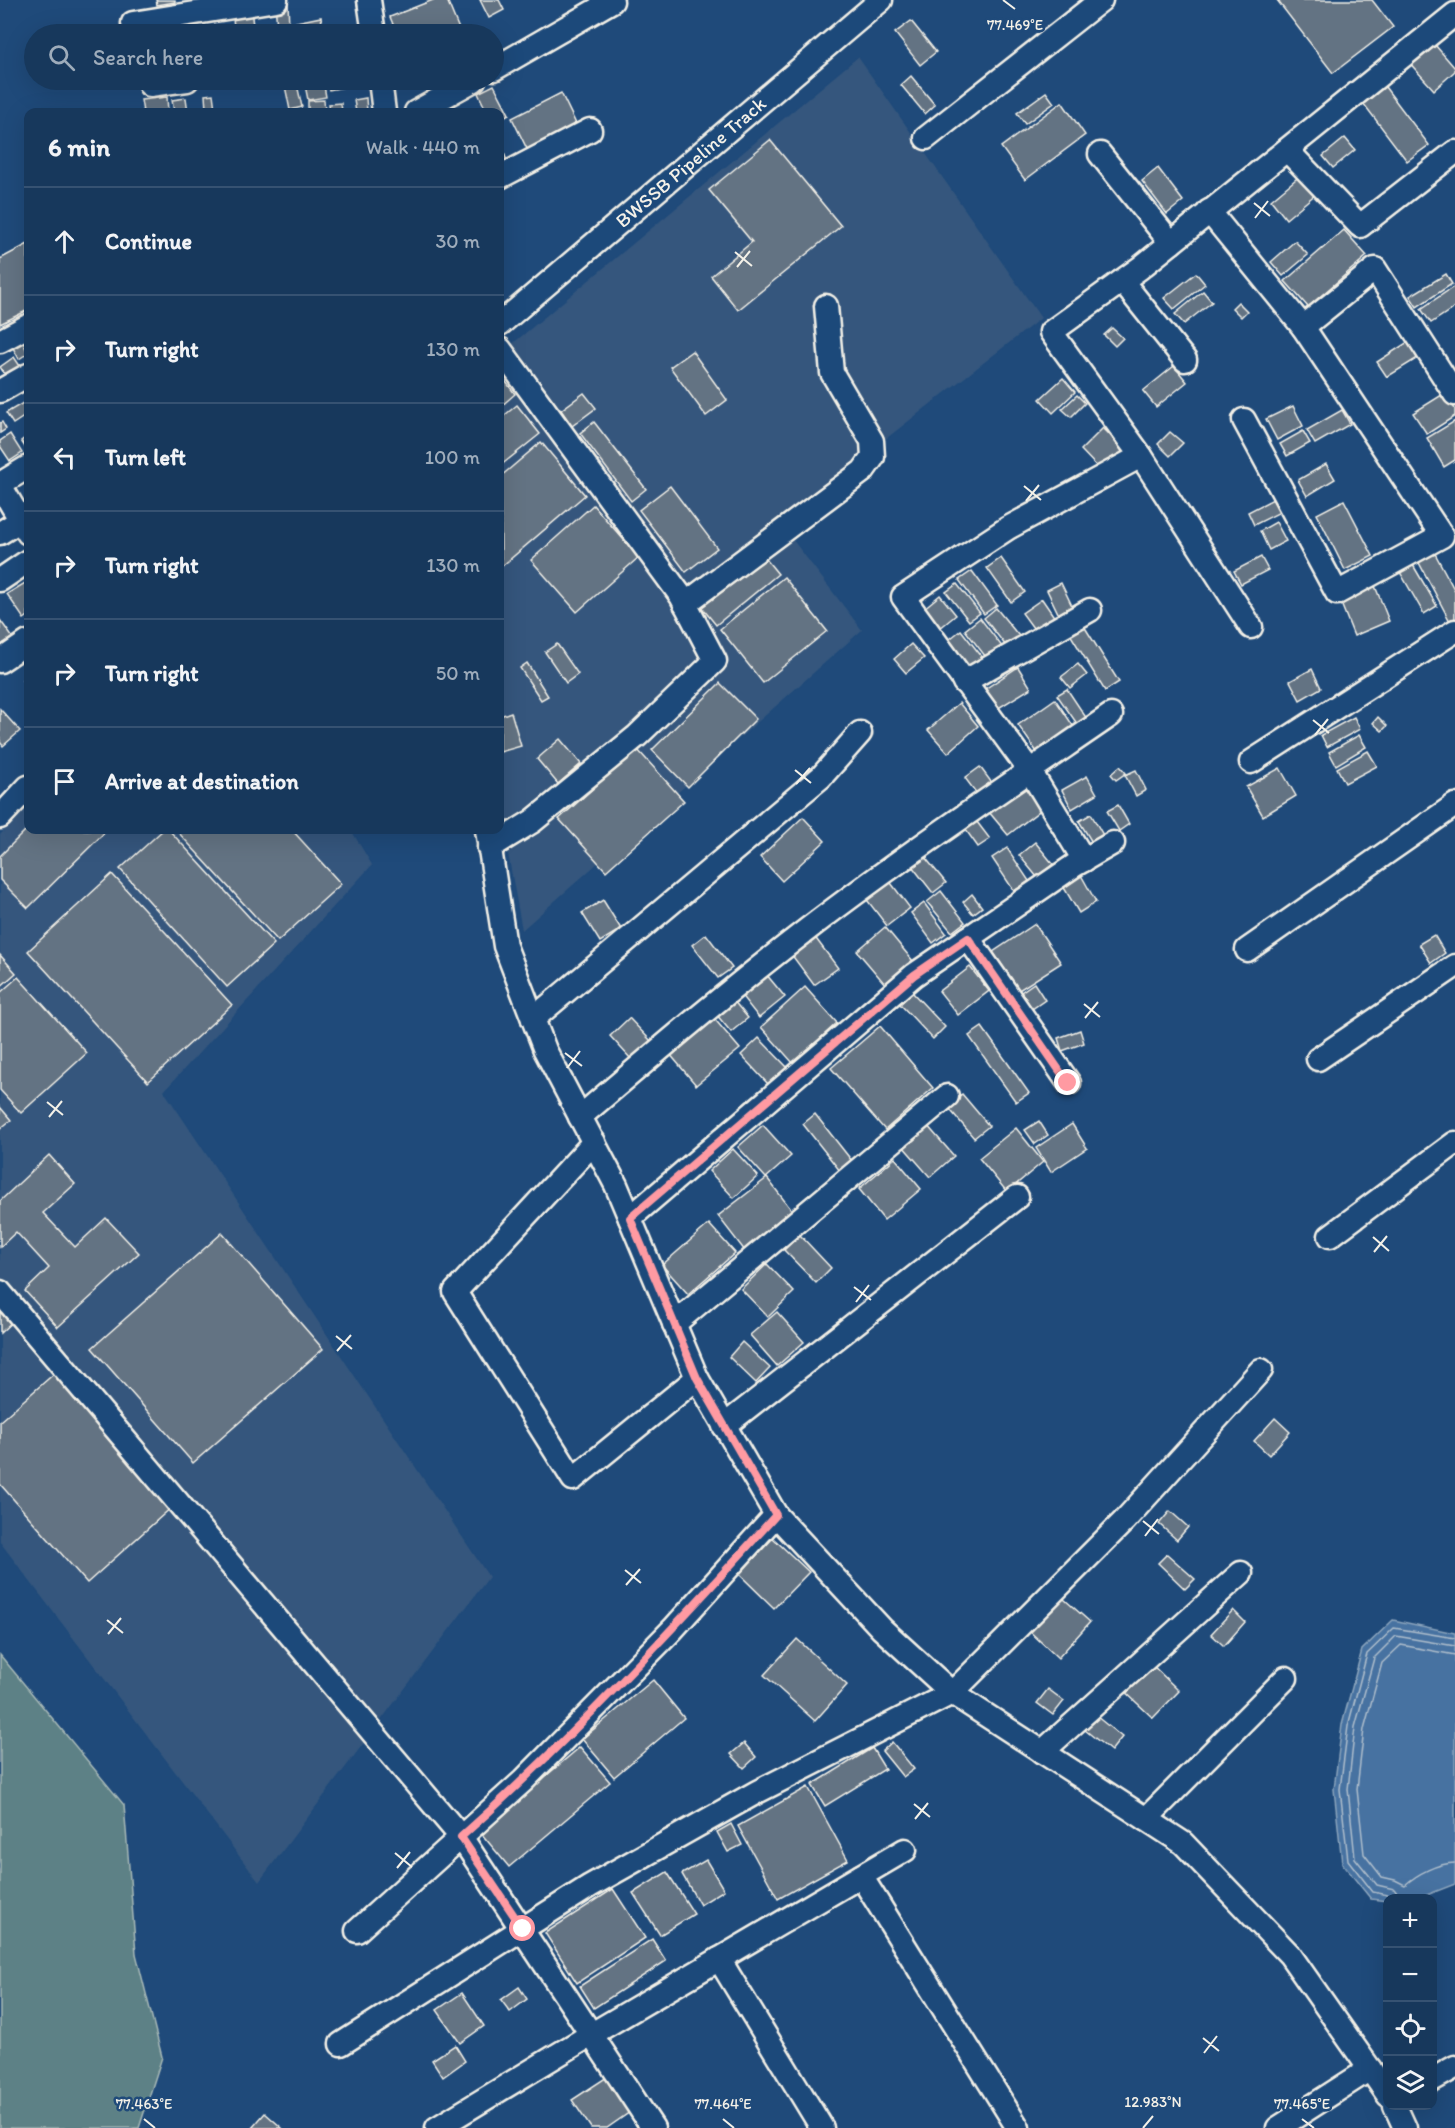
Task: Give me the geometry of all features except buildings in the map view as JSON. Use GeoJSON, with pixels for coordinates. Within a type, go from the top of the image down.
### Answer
{"type":"FeatureCollection","features":[{"type":"Feature","properties":{"kind":"street"},"geometry":{"type":"LineString","coordinates":[[133,24],[276,0]]}},
{"type":"Feature","properties":{"kind":"street","name":"BWSSB Pipeline Track"},"geometry":{"type":"LineString","coordinates":[[504,321],[881,0]]}},
{"type":"Feature","properties":{"kind":"street"},"geometry":{"type":"LineString","coordinates":[[926,138],[1101,0]]}},
{"type":"Feature","properties":{"kind":"street"},"geometry":{"type":"LineString","coordinates":[[504,63],[612,1]]}},
{"type":"Feature","properties":{"kind":"street"},"geometry":{"type":"LineString","coordinates":[[375,24],[376,3]]}},
{"type":"Feature","properties":{"kind":"street"},"geometry":{"type":"LineString","coordinates":[[1251,627],[1141,456],[1051,332],[1171,243],[1455,14]]}},
{"type":"Feature","properties":{"kind":"street"},"geometry":{"type":"LineString","coordinates":[[381,90],[384,108]]}},
{"type":"Feature","properties":{"kind":"street"},"geometry":{"type":"LineString","coordinates":[[423,108],[456,90]]}},
{"type":"Feature","properties":{"kind":"street"},"geometry":{"type":"LineString","coordinates":[[504,175],[590,130]]}},
{"type":"Feature","properties":{"kind":"street"},"geometry":{"type":"LineString","coordinates":[[1287,150],[1360,226],[1455,152]]}},
{"type":"Feature","properties":{"kind":"street"},"geometry":{"type":"LineString","coordinates":[[1101,154],[1171,243]]}},
{"type":"Feature","properties":{"kind":"street"},"geometry":{"type":"LineString","coordinates":[[1209,212],[1303,327],[1442,536],[1337,593],[1244,420]]}},
{"type":"Feature","properties":{"kind":"street"},"geometry":{"type":"LineString","coordinates":[[1303,327],[1375,269],[1455,394]]}},
{"type":"Feature","properties":{"kind":"street"},"geometry":{"type":"LineString","coordinates":[[1122,281],[1185,360]]}},
{"type":"Feature","properties":{"kind":"street"},"geometry":{"type":"LineString","coordinates":[[685,604],[863,471],[873,457],[872,441],[832,373],[826,306]]}},
{"type":"Feature","properties":{"kind":"street"},"geometry":{"type":"LineString","coordinates":[[0,341],[24,328]]}},
{"type":"Feature","properties":{"kind":"street"},"geometry":{"type":"LineString","coordinates":[[504,355],[685,604],[715,661],[637,736],[533,821],[504,833]]}},
{"type":"Feature","properties":{"kind":"street"},"geometry":{"type":"LineString","coordinates":[[0,391],[24,377]]}},
{"type":"Feature","properties":{"kind":"street"},"geometry":{"type":"LineString","coordinates":[[1084,860],[1030,771],[903,597],[1008,528],[1141,456]]}},
{"type":"Feature","properties":{"kind":"street"},"geometry":{"type":"LineString","coordinates":[[24,470],[0,485],[24,524]]}},
{"type":"Feature","properties":{"kind":"street"},"geometry":{"type":"LineString","coordinates":[[0,534],[24,526]]}},
{"type":"Feature","properties":{"kind":"street"},"geometry":{"type":"LineString","coordinates":[[0,580],[24,564]]}},
{"type":"Feature","properties":{"kind":"street"},"geometry":{"type":"LineString","coordinates":[[964,682],[1089,610]]}},
{"type":"Feature","properties":{"kind":"street"},"geometry":{"type":"LineString","coordinates":[[1251,762],[1455,632]]}},
{"type":"Feature","properties":{"kind":"street"},"geometry":{"type":"LineString","coordinates":[[0,661],[24,645]]}},
{"type":"Feature","properties":{"kind":"street"},"geometry":{"type":"LineString","coordinates":[[580,1117],[807,930],[1111,716]]}},
{"type":"Feature","properties":{"kind":"street"},"geometry":{"type":"LineString","coordinates":[[533,1019],[821,777],[860,733]]}},
{"type":"Feature","properties":{"kind":"street"},"geometry":{"type":"LineString","coordinates":[[0,817],[24,791]]}},
{"type":"Feature","properties":{"kind":"street"},"geometry":{"type":"LineString","coordinates":[[1247,950],[1455,805]]}},
{"type":"Feature","properties":{"kind":"street"},"geometry":{"type":"LineString","coordinates":[[488,839],[505,946],[545,1050],[616,1185],[697,1378],[776,1515],[882,1629],[952,1693],[1183,1843],[1290,1955],[1383,2088]]}},
{"type":"Feature","properties":{"kind":"street"},"geometry":{"type":"LineString","coordinates":[[630,1218],[914,975],[1084,860],[1113,843]]}},
{"type":"Feature","properties":{"kind":"street"},"geometry":{"type":"LineString","coordinates":[[968,938],[1068,1083]]}},
{"type":"Feature","properties":{"kind":"street"},"geometry":{"type":"LineString","coordinates":[[1318,1059],[1455,966]]}},
{"type":"Feature","properties":{"kind":"street"},"geometry":{"type":"LineString","coordinates":[[674,1324],[946,1096]]}},
{"type":"Feature","properties":{"kind":"street"},"geometry":{"type":"LineString","coordinates":[[594,1142],[455,1292],[573,1479],[697,1378]]}},
{"type":"Feature","properties":{"kind":"street"},"geometry":{"type":"LineString","coordinates":[[1329,1236],[1455,1143]]}},
{"type":"Feature","properties":{"kind":"street"},"geometry":{"type":"LineString","coordinates":[[724,1426],[1017,1197]]}},
{"type":"Feature","properties":{"kind":"street"},"geometry":{"type":"LineString","coordinates":[[0,1292],[461,1837],[592,2034],[647,2126]]}},
{"type":"Feature","properties":{"kind":"street"},"geometry":{"type":"LineString","coordinates":[[341,2044],[590,1886],[757,1792],[952,1693],[1124,1521],[1261,1370]]}},
{"type":"Feature","properties":{"kind":"street"},"geometry":{"type":"LineString","coordinates":[[357,1931],[523,1781],[673,1629],[776,1515]]}},
{"type":"Feature","properties":{"kind":"street"},"geometry":{"type":"LineString","coordinates":[[1042,1752],[1241,1573]]}},
{"type":"Feature","properties":{"kind":"street"},"geometry":{"type":"LineString","coordinates":[[1146,1819],[1286,1678]]}},
{"type":"Feature","properties":{"kind":"street"},"geometry":{"type":"LineString","coordinates":[[436,2128],[905,1850]]}},
{"type":"Feature","properties":{"kind":"street"},"geometry":{"type":"LineString","coordinates":[[861,1876],[1018,2128]]}},
{"type":"Feature","properties":{"kind":"street"},"geometry":{"type":"LineString","coordinates":[[719,1959],[822,2128]]}},
{"type":"Feature","properties":{"kind":"street"},"geometry":{"type":"LineString","coordinates":[[1437,2077],[1455,2067]]}},
{"type":"Feature","properties":{"kind":"street"},"geometry":{"type":"LineString","coordinates":[[1278,2128],[1370,2069]]}},
{"type":"Feature","properties":{"kind":"street"},"geometry":{"type":"LineString","coordinates":[[1397,2110],[1405,2128]]}},
{"type":"Feature","properties":{"kind":"shaded area"},"geometry":{"type":"Polygon","coordinates":[[[858,57],[1041,318],[779,522],[862,630],[522,930],[504,832],[504,351],[858,57]]]}},
{"type":"Feature","properties":{"kind":"shaded area"},"geometry":{"type":"Polygon","coordinates":[[[24,808],[24,834],[353,834],[372,865],[164,1091],[489,1577],[259,1882],[0,1542],[0,835],[24,808]]]}},
{"type":"Feature","properties":{"kind":"green space"},"geometry":{"type":"Polygon","coordinates":[[[0,1655],[124,1805],[136,1954],[162,2057],[139,2128],[0,2128],[0,1655]]]}},
{"type":"Feature","properties":{"kind":"water"},"geometry":{"type":"Polygon","coordinates":[[[1393,1620],[1455,1633],[1455,1884],[1429,1894],[1383,1894],[1383,1900],[1371,1899],[1342,1863],[1334,1789],[1342,1725],[1362,1650],[1393,1620]]]}},
{"type":"Feature","properties":{"kind":"route"},"geometry":{"type":"LineString","coordinates":[[523,1929],[461,1837],[523,1781],[673,1629],[776,1515],[697,1378],[630,1218],[914,975],[968,938],[1068,1083]]}}]}
